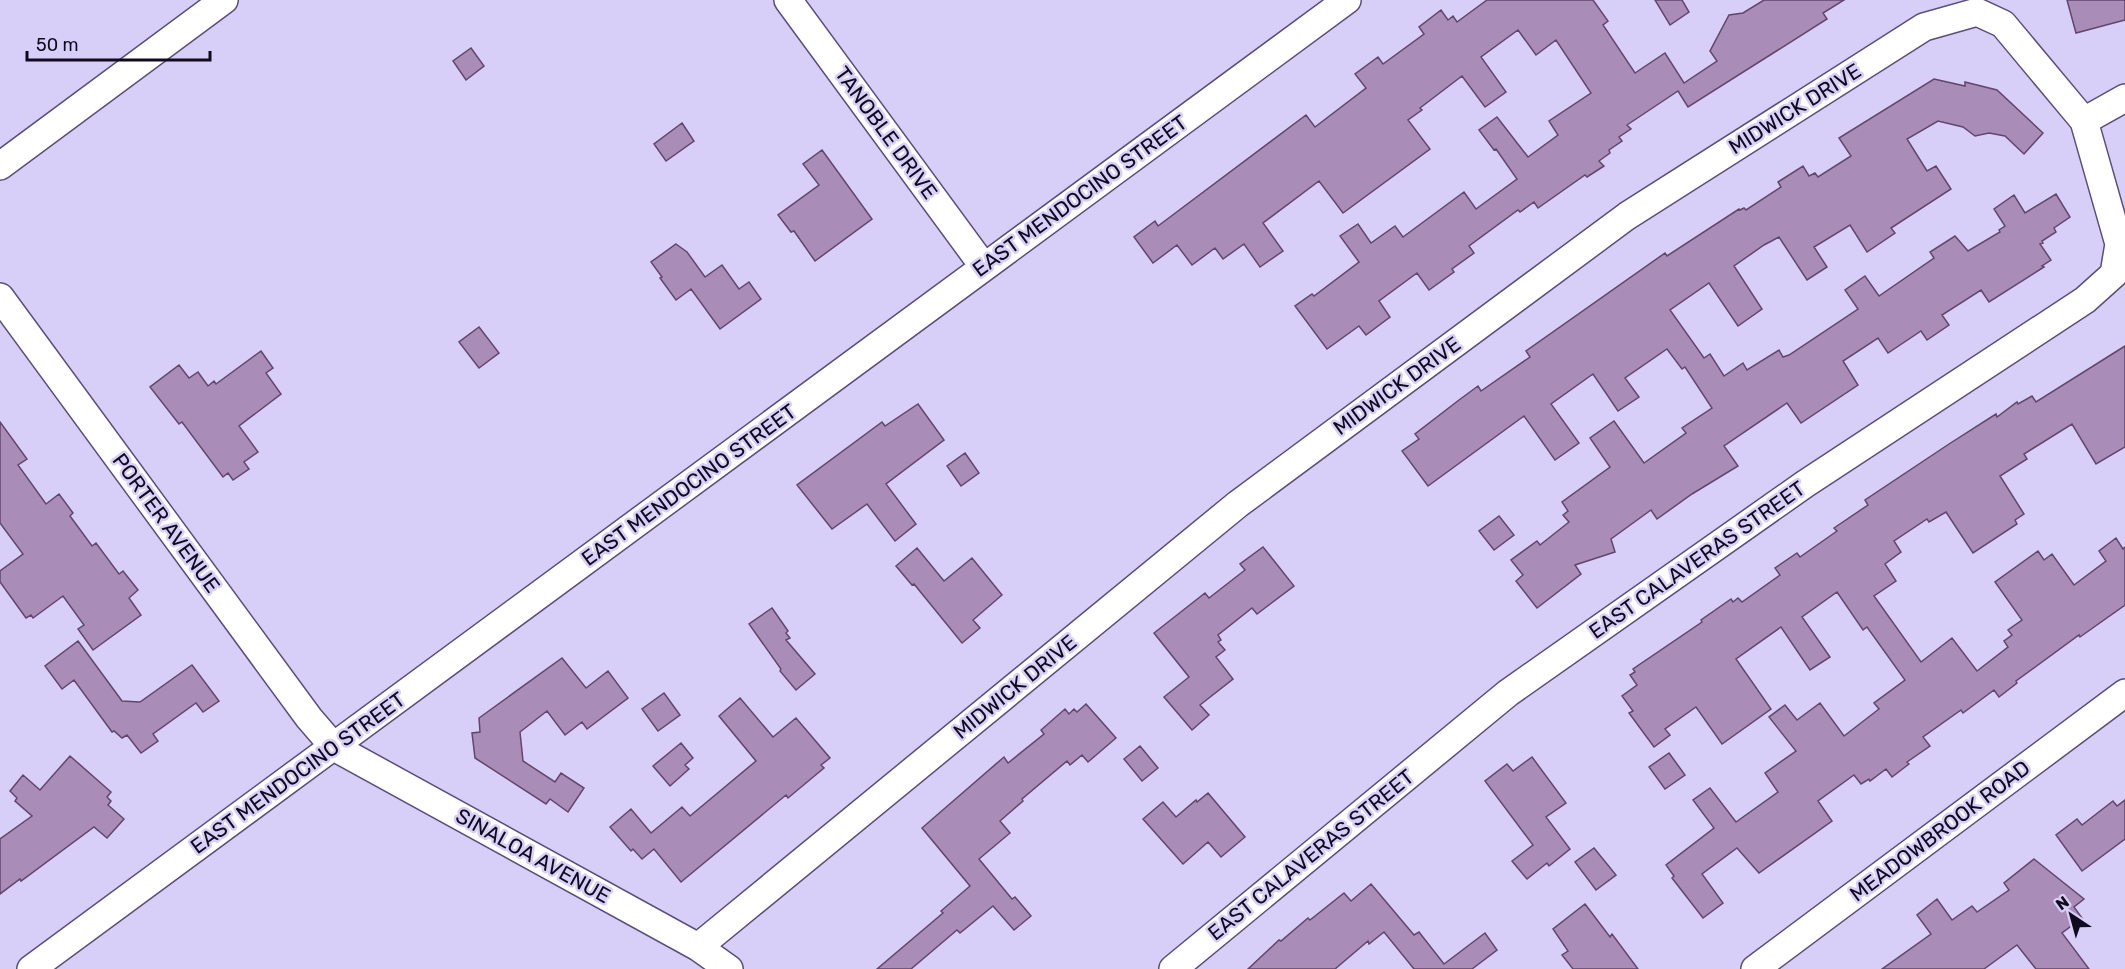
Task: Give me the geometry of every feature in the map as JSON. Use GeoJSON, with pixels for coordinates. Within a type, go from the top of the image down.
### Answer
{"type":"FeatureCollection","features":[{"type":"Feature","properties":{"kind":"street"},"geometry":{"type":"LineString","coordinates":[[0,166],[224,0]]}},
{"type":"Feature","properties":{"kind":"street","name":"TANOBLE DRIVE"},"geometry":{"type":"LineString","coordinates":[[788,0],[984,267]]}},
{"type":"Feature","properties":{"kind":"street","name":"EAST MENDOCINO STREET"},"geometry":{"type":"LineString","coordinates":[[31,969],[63,960],[334,747],[1347,0]]}},
{"type":"Feature","properties":{"kind":"street","name":"MIDWICK DRIVE"},"geometry":{"type":"LineString","coordinates":[[698,947],[1238,504],[1626,216],[1924,27],[1977,12],[2003,24],[2084,121]]}},
{"type":"Feature","properties":{"kind":"street"},"geometry":{"type":"LineString","coordinates":[[2084,121],[2125,98]]}},
{"type":"Feature","properties":{"kind":"street","name":"EAST CALAVERAS STREET"},"geometry":{"type":"LineString","coordinates":[[1173,969],[1508,693],[1805,484],[2085,300],[2114,274],[2119,244],[2084,121]]}},
{"type":"Feature","properties":{"kind":"street","name":"PORTER AVENUE"},"geometry":{"type":"LineString","coordinates":[[0,297],[309,718],[334,747]]}},
{"type":"Feature","properties":{"kind":"street","name":"MEADOWBROOK ROAD"},"geometry":{"type":"LineString","coordinates":[[1755,969],[2125,693]]}},
{"type":"Feature","properties":{"kind":"street","name":"SINALOA AVENUE"},"geometry":{"type":"LineString","coordinates":[[334,747],[698,947],[729,969]]}},
{"type":"Feature","properties":{"kind":"building"},"geometry":{"type":"Polygon","coordinates":[[[1487,0],[1593,0],[1608,21],[1603,25],[1635,73],[1665,53],[1684,83],[1717,61],[1710,51],[1729,15],[1743,13],[1764,0],[1844,0],[1823,13],[1827,19],[1688,107],[1678,91],[1627,125],[1631,129],[1619,137],[1622,141],[1599,161],[1604,166],[1587,177],[1585,175],[1538,208],[1534,202],[1520,212],[1518,210],[1469,246],[1474,253],[1452,269],[1454,272],[1429,290],[1417,273],[1379,301],[1390,317],[1366,335],[1359,326],[1327,349],[1295,306],[1312,294],[1314,296],[1359,262],[1340,236],[1358,224],[1371,243],[1395,226],[1403,237],[1464,192],[1476,209],[1517,179],[1479,130],[1497,117],[1528,157],[1558,135],[1549,121],[1591,93],[1556,40],[1536,55],[1518,30],[1481,57],[1506,92],[1485,107],[1462,76],[1408,120],[1430,149],[1343,213],[1319,181],[1263,223],[1283,251],[1260,267],[1244,244],[1223,259],[1215,248],[1192,265],[1177,245],[1153,263],[1134,237],[1155,221],[1158,226],[1306,115],[1315,127],[1366,88],[1355,74],[1378,57],[1383,64],[1424,34],[1419,27],[1441,10],[1448,20],[1453,16],[1457,22],[1487,0]]]}},
{"type":"Feature","properties":{"kind":"building"},"geometry":{"type":"Polygon","coordinates":[[[1655,0],[1682,0],[1689,12],[1670,25],[1655,0]]]}},
{"type":"Feature","properties":{"kind":"building"},"geometry":{"type":"Polygon","coordinates":[[[2067,0],[2125,0],[2125,20],[2076,33],[2067,0]]]}},
{"type":"Feature","properties":{"kind":"building"},"geometry":{"type":"Polygon","coordinates":[[[471,48],[484,66],[466,80],[453,61],[471,48]]]}},
{"type":"Feature","properties":{"kind":"building"},"geometry":{"type":"Polygon","coordinates":[[[1934,79],[1965,86],[1965,82],[1997,90],[2043,133],[2024,154],[2005,136],[1989,133],[1975,136],[1963,127],[1938,121],[1907,139],[1927,171],[1936,166],[1951,189],[1891,228],[1895,233],[1867,252],[1850,225],[1814,247],[1827,267],[1807,280],[1779,237],[1764,245],[1734,266],[1762,309],[1738,326],[1709,283],[1670,310],[1704,358],[1710,354],[1724,376],[1743,363],[1747,370],[1779,350],[1783,357],[1789,355],[1858,309],[1845,290],[1865,276],[1879,296],[1934,258],[1930,252],[1955,236],[1968,251],[2000,232],[1999,230],[2005,226],[1994,209],[2014,195],[2025,213],[2056,194],[2070,217],[2054,228],[2056,232],[2040,244],[2051,260],[2042,266],[2044,267],[1989,302],[1981,290],[1942,315],[1949,325],[1927,340],[1921,331],[1888,353],[1878,338],[1843,361],[1858,385],[1801,423],[1787,403],[1724,446],[1738,466],[1657,519],[1651,510],[1611,539],[1615,552],[1575,565],[1581,574],[1537,608],[1516,581],[1523,575],[1511,560],[1537,541],[1540,545],[1569,522],[1563,515],[1568,511],[1562,502],[1610,467],[1590,438],[1614,421],[1644,463],[1686,433],[1682,428],[1712,408],[1685,367],[1682,369],[1667,349],[1625,378],[1639,397],[1618,411],[1593,374],[1551,404],[1579,443],[1555,460],[1524,416],[1428,486],[1402,451],[1419,439],[1415,434],[1459,400],[1478,386],[1481,391],[1530,357],[1526,351],[1665,253],[1667,256],[1739,209],[1746,210],[1781,187],[1778,182],[1803,166],[1809,176],[1815,173],[1818,177],[1851,156],[1839,138],[1934,79]]]}},
{"type":"Feature","properties":{"kind":"building"},"geometry":{"type":"Polygon","coordinates":[[[682,123],[694,141],[666,161],[654,144],[682,123]]]}},
{"type":"Feature","properties":{"kind":"building"},"geometry":{"type":"Polygon","coordinates":[[[822,150],[872,219],[815,261],[794,231],[791,232],[778,215],[819,185],[803,164],[822,150]]]}},
{"type":"Feature","properties":{"kind":"building"},"geometry":{"type":"Polygon","coordinates":[[[676,244],[687,252],[705,277],[722,265],[739,289],[749,282],[761,299],[720,329],[691,289],[676,300],[651,262],[676,244]]]}},
{"type":"Feature","properties":{"kind":"building"},"geometry":{"type":"Polygon","coordinates":[[[479,327],[499,353],[479,368],[459,342],[479,327]]]}},
{"type":"Feature","properties":{"kind":"building"},"geometry":{"type":"Polygon","coordinates":[[[2125,346],[2125,447],[2096,464],[2072,424],[2024,454],[2027,459],[2000,476],[2024,514],[2015,520],[2017,524],[1973,553],[1946,512],[1929,522],[1927,519],[1894,541],[1901,552],[1885,564],[1896,581],[1874,596],[1921,662],[1952,638],[1977,671],[2008,647],[2004,641],[2012,635],[2008,630],[2022,620],[1995,582],[2038,551],[2044,560],[2052,554],[2074,585],[2106,561],[2099,551],[2116,538],[2123,549],[2125,547],[2125,605],[2016,681],[2017,683],[1999,697],[1994,690],[1963,713],[1961,710],[1923,737],[1930,746],[1907,762],[1909,764],[1892,777],[1886,769],[1870,781],[1869,779],[1861,784],[1854,775],[1818,801],[1832,821],[1759,873],[1737,848],[1702,874],[1723,903],[1703,918],[1672,878],[1674,876],[1666,865],[1714,828],[1693,800],[1710,788],[1736,822],[1778,792],[1765,773],[1796,751],[1769,717],[1785,705],[1797,720],[1820,703],[1844,736],[1879,709],[1874,703],[1905,680],[1867,627],[1863,630],[1837,592],[1802,617],[1830,657],[1810,670],[1781,627],[1736,659],[1771,709],[1722,744],[1696,707],[1665,729],[1670,735],[1654,747],[1629,713],[1633,711],[1622,696],[1637,685],[1630,675],[1635,672],[1633,669],[1702,622],[1701,620],[1731,599],[1733,602],[1738,598],[1742,602],[1780,575],[1775,568],[1797,553],[1800,557],[1837,531],[1834,528],[1868,505],[1865,500],[1949,444],[1996,414],[1997,417],[2017,402],[2018,404],[2032,396],[2036,402],[2125,346]]]}},
{"type":"Feature","properties":{"kind":"building"},"geometry":{"type":"Polygon","coordinates":[[[261,351],[273,368],[266,373],[281,394],[239,426],[258,452],[244,462],[249,469],[233,480],[228,473],[223,477],[182,422],[179,424],[150,387],[179,365],[189,378],[198,372],[208,386],[214,381],[216,384],[261,351]]]}},
{"type":"Feature","properties":{"kind":"building"},"geometry":{"type":"Polygon","coordinates":[[[918,404],[944,440],[886,484],[916,524],[895,541],[867,504],[832,529],[797,485],[882,422],[885,426],[918,404]]]}},
{"type":"Feature","properties":{"kind":"building"},"geometry":{"type":"Polygon","coordinates":[[[0,422],[27,459],[18,465],[46,504],[59,494],[73,513],[70,516],[92,546],[96,543],[119,574],[123,571],[138,590],[129,598],[141,615],[93,650],[78,629],[84,625],[63,596],[33,618],[31,615],[26,618],[0,582],[0,571],[23,554],[0,523],[0,422]]]}},
{"type":"Feature","properties":{"kind":"building"},"geometry":{"type":"Polygon","coordinates":[[[965,453],[979,473],[961,486],[947,466],[965,453]]]}},
{"type":"Feature","properties":{"kind":"building"},"geometry":{"type":"Polygon","coordinates":[[[1499,516],[1514,535],[1494,550],[1479,531],[1499,516]]]}},
{"type":"Feature","properties":{"kind":"building"},"geometry":{"type":"Polygon","coordinates":[[[1263,547],[1294,586],[1257,614],[1252,608],[1218,635],[1221,640],[1218,642],[1225,650],[1216,657],[1233,679],[1200,705],[1209,715],[1192,730],[1164,697],[1189,677],[1154,633],[1205,593],[1209,598],[1245,570],[1240,564],[1263,547]]]}},
{"type":"Feature","properties":{"kind":"building"},"geometry":{"type":"Polygon","coordinates":[[[917,548],[944,581],[972,558],[1002,595],[973,620],[980,628],[962,643],[914,584],[912,585],[896,566],[917,548]]]}},
{"type":"Feature","properties":{"kind":"building"},"geometry":{"type":"Polygon","coordinates":[[[772,608],[788,631],[786,633],[790,638],[786,640],[815,674],[796,690],[780,671],[781,669],[749,624],[772,608]]]}},
{"type":"Feature","properties":{"kind":"building"},"geometry":{"type":"Polygon","coordinates":[[[78,641],[122,701],[140,702],[192,665],[219,701],[203,712],[196,703],[153,734],[158,741],[141,753],[127,735],[122,738],[114,731],[112,732],[74,680],[62,689],[45,666],[78,641]]]}},
{"type":"Feature","properties":{"kind":"building"},"geometry":{"type":"Polygon","coordinates":[[[562,658],[586,688],[608,671],[628,698],[587,729],[582,722],[565,735],[547,711],[520,732],[523,761],[555,782],[561,773],[584,788],[568,812],[550,799],[546,804],[475,758],[472,733],[480,732],[479,718],[562,658]]]}},
{"type":"Feature","properties":{"kind":"building"},"geometry":{"type":"Polygon","coordinates":[[[664,693],[680,715],[658,731],[642,709],[664,693]]]}},
{"type":"Feature","properties":{"kind":"building"},"geometry":{"type":"Polygon","coordinates":[[[740,698],[773,737],[796,718],[830,758],[821,765],[824,768],[788,798],[786,795],[681,882],[654,849],[642,859],[633,849],[631,851],[610,827],[631,809],[651,833],[682,807],[690,816],[756,761],[719,716],[740,698]]]}},
{"type":"Feature","properties":{"kind":"building"},"geometry":{"type":"Polygon","coordinates":[[[1086,704],[1116,738],[1088,762],[1082,755],[1070,765],[1067,761],[1022,799],[1023,801],[1000,821],[1010,833],[979,859],[1012,899],[1015,897],[1031,916],[1014,930],[993,906],[960,933],[957,930],[911,969],[877,969],[943,913],[941,911],[970,886],[922,828],[1004,757],[1008,763],[1044,734],[1041,730],[1065,709],[1069,714],[1074,709],[1077,712],[1086,704]]]}},
{"type":"Feature","properties":{"kind":"building"},"geometry":{"type":"Polygon","coordinates":[[[681,743],[693,758],[685,765],[689,769],[670,786],[653,766],[681,743]]]}},
{"type":"Feature","properties":{"kind":"building"},"geometry":{"type":"Polygon","coordinates":[[[1140,746],[1158,768],[1142,781],[1124,759],[1140,746]]]}},
{"type":"Feature","properties":{"kind":"building"},"geometry":{"type":"Polygon","coordinates":[[[1669,753],[1685,775],[1665,789],[1649,767],[1669,753]]]}},
{"type":"Feature","properties":{"kind":"building"},"geometry":{"type":"Polygon","coordinates":[[[70,756],[111,792],[107,797],[111,801],[108,805],[124,819],[107,838],[94,827],[0,894],[0,839],[32,816],[15,801],[17,798],[10,791],[23,775],[40,790],[70,756]]]}},
{"type":"Feature","properties":{"kind":"building"},"geometry":{"type":"Polygon","coordinates":[[[1532,757],[1566,803],[1546,817],[1570,849],[1549,866],[1547,863],[1527,879],[1512,861],[1533,845],[1485,781],[1507,764],[1513,771],[1532,757]]]}},
{"type":"Feature","properties":{"kind":"building"},"geometry":{"type":"Polygon","coordinates":[[[1208,793],[1245,837],[1221,857],[1208,842],[1183,864],[1143,819],[1163,802],[1176,817],[1208,793]]]}},
{"type":"Feature","properties":{"kind":"building"},"geometry":{"type":"Polygon","coordinates":[[[2125,800],[2125,839],[2082,871],[2056,835],[2077,819],[2082,825],[2113,801],[2117,806],[2125,800]]]}},
{"type":"Feature","properties":{"kind":"building"},"geometry":{"type":"Polygon","coordinates":[[[1594,848],[1616,875],[1596,890],[1575,862],[1594,848]]]}},
{"type":"Feature","properties":{"kind":"building"},"geometry":{"type":"Polygon","coordinates":[[[2034,859],[2084,899],[2074,907],[2082,918],[2062,933],[2089,969],[2036,969],[2017,945],[1984,969],[1882,969],[1931,934],[1917,915],[1937,899],[1952,920],[1972,906],[1977,912],[2009,890],[2004,883],[2034,859]]]}},
{"type":"Feature","properties":{"kind":"building"},"geometry":{"type":"Polygon","coordinates":[[[1371,884],[1414,935],[1419,932],[1444,964],[1485,933],[1497,950],[1472,969],[1414,969],[1384,932],[1369,944],[1368,941],[1335,969],[1248,969],[1279,940],[1281,941],[1308,918],[1310,920],[1344,893],[1351,901],[1371,884]]]}},
{"type":"Feature","properties":{"kind":"building"},"geometry":{"type":"Polygon","coordinates":[[[1585,904],[1610,937],[1612,934],[1638,969],[1573,969],[1562,955],[1568,951],[1553,929],[1585,904]]]}}]}
